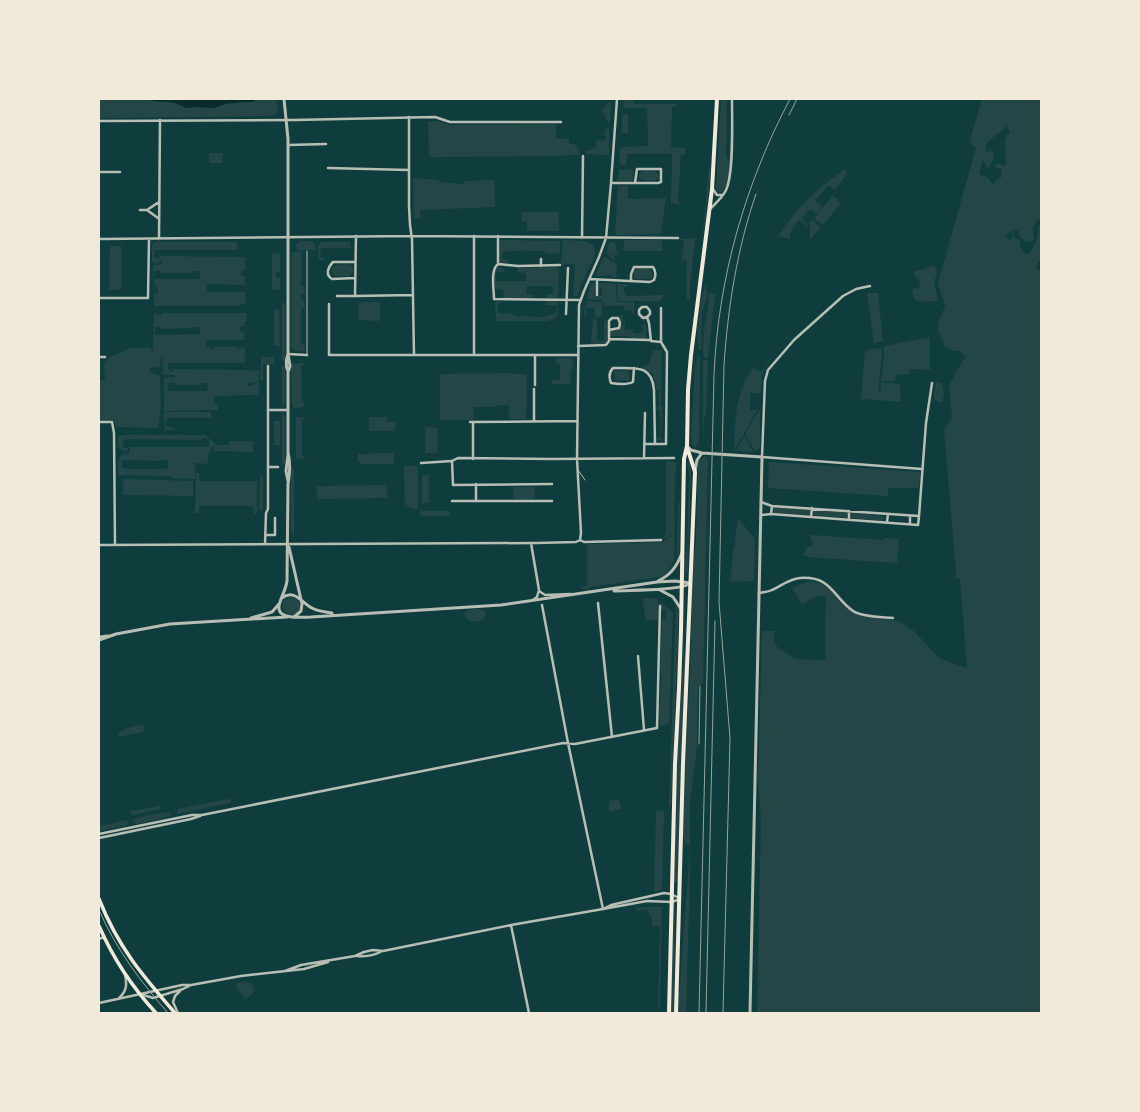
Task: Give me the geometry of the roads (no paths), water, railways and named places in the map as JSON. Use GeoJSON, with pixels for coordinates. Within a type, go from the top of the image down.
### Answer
{"type":"FeatureCollection","features":[{"type":"Feature","properties":{"kind":"main road"},"geometry":{"type":"LineString","coordinates":[[669,1013],[671,894],[683,550],[684,459],[687,446],[688,390],[691,355],[712,189],[717,99]]}},
{"type":"Feature","properties":{"kind":"main road"},"geometry":{"type":"LineString","coordinates":[[676,1013],[683,763],[695,472],[687,446]]}},
{"type":"Feature","properties":{"kind":"main road"},"geometry":{"type":"LineString","coordinates":[[99,899],[118,940],[132,962],[176,1013]]}},
{"type":"Feature","properties":{"kind":"main road"},"geometry":{"type":"LineString","coordinates":[[99,926],[125,975],[156,1013]]}},
{"type":"Feature","properties":{"kind":"street"},"geometry":{"type":"LineString","coordinates":[[258,618],[272,612],[279,604],[287,585],[288,484],[286,461],[288,453],[288,372],[286,359],[288,354],[288,145],[284,99]]}},
{"type":"Feature","properties":{"kind":"street"},"geometry":{"type":"LineString","coordinates":[[580,540],[581,533],[577,459],[578,318],[581,300],[606,238],[617,99]]}},
{"type":"Feature","properties":{"kind":"street"},"geometry":{"type":"LineString","coordinates":[[710,209],[728,187],[731,168],[732,99]]}},
{"type":"Feature","properties":{"kind":"street"},"geometry":{"type":"LineString","coordinates":[[409,117],[410,225],[412,236],[414,355]]}},
{"type":"Feature","properties":{"kind":"street"},"geometry":{"type":"LineString","coordinates":[[99,121],[286,120],[435,117],[450,122],[561,122]]}},
{"type":"Feature","properties":{"kind":"street"},"geometry":{"type":"LineString","coordinates":[[159,239],[160,120]]}},
{"type":"Feature","properties":{"kind":"street"},"geometry":{"type":"LineString","coordinates":[[288,145],[326,144]]}},
{"type":"Feature","properties":{"kind":"street"},"geometry":{"type":"LineString","coordinates":[[582,238],[583,156]]}},
{"type":"Feature","properties":{"kind":"street"},"geometry":{"type":"LineString","coordinates":[[328,168],[410,170]]}},
{"type":"Feature","properties":{"kind":"street"},"geometry":{"type":"LineString","coordinates":[[611,183],[635,183],[658,183],[661,182],[661,169],[637,169],[635,183]]}},
{"type":"Feature","properties":{"kind":"street"},"geometry":{"type":"LineString","coordinates":[[99,172],[120,172]]}},
{"type":"Feature","properties":{"kind":"street"},"geometry":{"type":"LineString","coordinates":[[712,189],[717,195],[723,194]]}},
{"type":"Feature","properties":{"kind":"street"},"geometry":{"type":"LineString","coordinates":[[140,210],[147,210],[159,202]]}},
{"type":"Feature","properties":{"kind":"street"},"geometry":{"type":"LineString","coordinates":[[147,210],[159,219]]}},
{"type":"Feature","properties":{"kind":"street"},"geometry":{"type":"LineString","coordinates":[[355,296],[356,236]]}},
{"type":"Feature","properties":{"kind":"street"},"geometry":{"type":"LineString","coordinates":[[99,239],[356,236],[678,238]]}},
{"type":"Feature","properties":{"kind":"street"},"geometry":{"type":"LineString","coordinates":[[474,236],[474,355]]}},
{"type":"Feature","properties":{"kind":"street"},"geometry":{"type":"LineString","coordinates":[[498,236],[498,264],[494,269],[494,299],[581,300]]}},
{"type":"Feature","properties":{"kind":"street"},"geometry":{"type":"LineString","coordinates":[[99,298],[148,298],[148,239]]}},
{"type":"Feature","properties":{"kind":"street"},"geometry":{"type":"LineString","coordinates":[[541,259],[541,266]]}},
{"type":"Feature","properties":{"kind":"street"},"geometry":{"type":"LineString","coordinates":[[355,262],[333,262],[328,268],[328,271],[332,279],[356,278]]}},
{"type":"Feature","properties":{"kind":"street"},"geometry":{"type":"LineString","coordinates":[[498,264],[502,266],[560,265]]}},
{"type":"Feature","properties":{"kind":"street"},"geometry":{"type":"LineString","coordinates":[[589,279],[650,282],[654,280],[656,274],[653,267],[634,267],[631,274],[631,281]]}},
{"type":"Feature","properties":{"kind":"street"},"geometry":{"type":"LineString","coordinates":[[566,314],[568,268]]}},
{"type":"Feature","properties":{"kind":"street"},"geometry":{"type":"LineString","coordinates":[[597,280],[597,295]]}},
{"type":"Feature","properties":{"kind":"street"},"geometry":{"type":"LineString","coordinates":[[750,1013],[765,381],[768,370],[794,340],[843,296],[856,289],[870,286]]}},
{"type":"Feature","properties":{"kind":"street"},"geometry":{"type":"LineString","coordinates":[[337,296],[413,295]]}},
{"type":"Feature","properties":{"kind":"street"},"geometry":{"type":"LineString","coordinates":[[329,304],[329,355],[578,355]]}},
{"type":"Feature","properties":{"kind":"street"},"geometry":{"type":"LineString","coordinates":[[647,317],[643,318],[639,314],[639,310],[642,307],[646,306],[649,308],[650,314],[647,317],[649,323],[650,340]]}},
{"type":"Feature","properties":{"kind":"street"},"geometry":{"type":"LineString","coordinates":[[645,444],[666,444],[667,352],[661,342],[661,308]]}},
{"type":"Feature","properties":{"kind":"street"},"geometry":{"type":"LineString","coordinates":[[578,346],[603,346],[608,344],[609,320],[616,318],[619,320],[619,328],[609,330]]}},
{"type":"Feature","properties":{"kind":"street"},"geometry":{"type":"LineString","coordinates":[[609,339],[650,340],[651,342],[661,342]]}},
{"type":"Feature","properties":{"kind":"street"},"geometry":{"type":"LineString","coordinates":[[288,354],[307,355]]}},
{"type":"Feature","properties":{"kind":"street"},"geometry":{"type":"LineString","coordinates":[[535,355],[535,385]]}},
{"type":"Feature","properties":{"kind":"street"},"geometry":{"type":"LineString","coordinates":[[99,358],[105,357]]}},
{"type":"Feature","properties":{"kind":"street"},"geometry":{"type":"LineString","coordinates":[[265,544],[268,467],[268,366]]}},
{"type":"Feature","properties":{"kind":"street"},"geometry":{"type":"LineString","coordinates":[[634,368],[633,382],[611,383],[610,373],[613,368],[634,368],[643,369],[651,376],[655,398],[655,444]]}},
{"type":"Feature","properties":{"kind":"street"},"geometry":{"type":"LineString","coordinates":[[761,515],[771,514],[918,525],[926,423],[932,383]]}},
{"type":"Feature","properties":{"kind":"street"},"geometry":{"type":"LineString","coordinates":[[534,389],[534,421]]}},
{"type":"Feature","properties":{"kind":"street"},"geometry":{"type":"LineString","coordinates":[[268,410],[288,410]]}},
{"type":"Feature","properties":{"kind":"street"},"geometry":{"type":"LineString","coordinates":[[644,458],[645,413]]}},
{"type":"Feature","properties":{"kind":"street"},"geometry":{"type":"LineString","coordinates":[[473,459],[471,422],[577,421]]}},
{"type":"Feature","properties":{"kind":"street"},"geometry":{"type":"LineString","coordinates":[[99,422],[112,422],[114,433],[115,545]]}},
{"type":"Feature","properties":{"kind":"street"},"geometry":{"type":"LineString","coordinates":[[687,446],[695,452],[702,453],[922,469]]}},
{"type":"Feature","properties":{"kind":"street"},"geometry":{"type":"LineString","coordinates":[[695,472],[697,460],[702,453]]}},
{"type":"Feature","properties":{"kind":"street"},"geometry":{"type":"LineString","coordinates":[[421,463],[452,461],[458,458],[674,458]]}},
{"type":"Feature","properties":{"kind":"street"},"geometry":{"type":"LineString","coordinates":[[452,461],[453,485],[552,484]]}},
{"type":"Feature","properties":{"kind":"street"},"geometry":{"type":"LineString","coordinates":[[268,467],[278,467]]}},
{"type":"Feature","properties":{"kind":"street"},"geometry":{"type":"LineString","coordinates":[[476,484],[476,501]]}},
{"type":"Feature","properties":{"kind":"street"},"geometry":{"type":"LineString","coordinates":[[452,501],[552,502]]}},
{"type":"Feature","properties":{"kind":"street"},"geometry":{"type":"LineString","coordinates":[[761,502],[772,506],[919,516]]}},
{"type":"Feature","properties":{"kind":"street"},"geometry":{"type":"LineString","coordinates":[[771,514],[772,506]]}},
{"type":"Feature","properties":{"kind":"street"},"geometry":{"type":"LineString","coordinates":[[811,517],[812,508]]}},
{"type":"Feature","properties":{"kind":"street"},"geometry":{"type":"LineString","coordinates":[[849,511],[849,519]]}},
{"type":"Feature","properties":{"kind":"street"},"geometry":{"type":"LineString","coordinates":[[887,522],[888,514]]}},
{"type":"Feature","properties":{"kind":"street"},"geometry":{"type":"LineString","coordinates":[[910,516],[910,524]]}},
{"type":"Feature","properties":{"kind":"street"},"geometry":{"type":"LineString","coordinates":[[266,535],[275,535],[275,518]]}},
{"type":"Feature","properties":{"kind":"street"},"geometry":{"type":"LineString","coordinates":[[99,545],[531,543],[576,542],[580,540],[584,542],[661,540]]}},
{"type":"Feature","properties":{"kind":"street"},"geometry":{"type":"LineString","coordinates":[[531,543],[540,593],[545,595],[568,593],[582,594]]}},
{"type":"Feature","properties":{"kind":"street"},"geometry":{"type":"LineString","coordinates":[[279,604],[280,611],[284,615],[290,617],[299,614],[302,608],[288,544]]}},
{"type":"Feature","properties":{"kind":"street"},"geometry":{"type":"LineString","coordinates":[[657,582],[672,572],[683,550]]}},
{"type":"Feature","properties":{"kind":"street"},"geometry":{"type":"LineString","coordinates":[[759,593],[771,590],[789,580],[796,578],[812,578],[823,581],[853,612],[892,618]]}},
{"type":"Feature","properties":{"kind":"street"},"geometry":{"type":"LineString","coordinates":[[99,637],[170,624],[501,605],[657,582],[682,581],[690,584]]}},
{"type":"Feature","properties":{"kind":"street"},"geometry":{"type":"LineString","coordinates":[[600,591],[658,589],[690,584]]}},
{"type":"Feature","properties":{"kind":"street"},"geometry":{"type":"LineString","coordinates":[[529,601],[536,598],[539,589]]}},
{"type":"Feature","properties":{"kind":"street"},"geometry":{"type":"LineString","coordinates":[[658,589],[673,596],[681,610]]}},
{"type":"Feature","properties":{"kind":"street"},"geometry":{"type":"LineString","coordinates":[[282,598],[290,594],[296,596],[312,608],[340,614]]}},
{"type":"Feature","properties":{"kind":"street"},"geometry":{"type":"LineString","coordinates":[[538,594],[539,598],[543,599]]}},
{"type":"Feature","properties":{"kind":"street"},"geometry":{"type":"LineString","coordinates":[[598,603],[612,737]]}},
{"type":"Feature","properties":{"kind":"street"},"geometry":{"type":"LineString","coordinates":[[542,605],[568,743],[603,908]]}},
{"type":"Feature","properties":{"kind":"street"},"geometry":{"type":"LineString","coordinates":[[99,838],[556,744],[575,744],[657,728],[660,606]]}},
{"type":"Feature","properties":{"kind":"street"},"geometry":{"type":"LineString","coordinates":[[99,640],[111,636]]}},
{"type":"Feature","properties":{"kind":"street"},"geometry":{"type":"LineString","coordinates":[[638,656],[644,730]]}},
{"type":"Feature","properties":{"kind":"street"},"geometry":{"type":"LineString","coordinates":[[99,834],[192,815],[201,816]]}},
{"type":"Feature","properties":{"kind":"street"},"geometry":{"type":"LineString","coordinates":[[355,956],[370,956],[383,951],[603,908],[664,893],[671,894],[680,899]]}},
{"type":"Feature","properties":{"kind":"street"},"geometry":{"type":"LineString","coordinates":[[603,908],[612,908],[647,901],[672,902],[680,899]]}},
{"type":"Feature","properties":{"kind":"street"},"geometry":{"type":"LineString","coordinates":[[511,925],[529,1013]]}},
{"type":"Feature","properties":{"kind":"street"},"geometry":{"type":"LineString","coordinates":[[99,939],[104,937]]}},
{"type":"Feature","properties":{"kind":"street"},"geometry":{"type":"LineString","coordinates":[[99,1003],[182,985],[191,985],[241,976],[285,971],[301,965],[332,961],[373,950],[383,951]]}},
{"type":"Feature","properties":{"kind":"street"},"geometry":{"type":"LineString","coordinates":[[117,999],[123,995],[126,989],[125,975]]}},
{"type":"Feature","properties":{"kind":"street"},"geometry":{"type":"LineString","coordinates":[[176,1013],[174,999],[176,994],[191,985]]}},
{"type":"Feature","properties":{"kind":"street"},"geometry":{"type":"LineString","coordinates":[[139,994],[151,998],[183,989]]}},
{"type":"Feature","properties":{"kind":"lane"},"geometry":{"type":"LineString","coordinates":[[307,251],[307,355]]}},
{"type":"Feature","properties":{"kind":"lane"},"geometry":{"type":"LineString","coordinates":[[578,469],[582,473],[585,480]]}},
{"type":"Feature","properties":{"kind":"tram line"},"geometry":{"type":"LineString","coordinates":[[99,910],[113,938],[129,964],[168,1013]]}},
{"type":"Feature","properties":{"kind":"railway"},"geometry":{"type":"LineString","coordinates":[[699,1013],[714,375],[717,339],[721,303],[728,268],[747,198],[774,131],[790,99]]}},
{"type":"Feature","properties":{"kind":"railway"},"geometry":{"type":"LineString","coordinates":[[789,115],[797,99]]}},
{"type":"Feature","properties":{"kind":"railway"},"geometry":{"type":"LineString","coordinates":[[723,1013],[730,738],[719,602],[724,365],[734,278],[749,215],[756,194]]}},
{"type":"Feature","properties":{"kind":"railway"},"geometry":{"type":"LineString","coordinates":[[706,1013],[715,621]]}},
{"type":"Feature","properties":{"kind":"railway"},"geometry":{"type":"LineString","coordinates":[[699,744],[700,686]]}}]}
